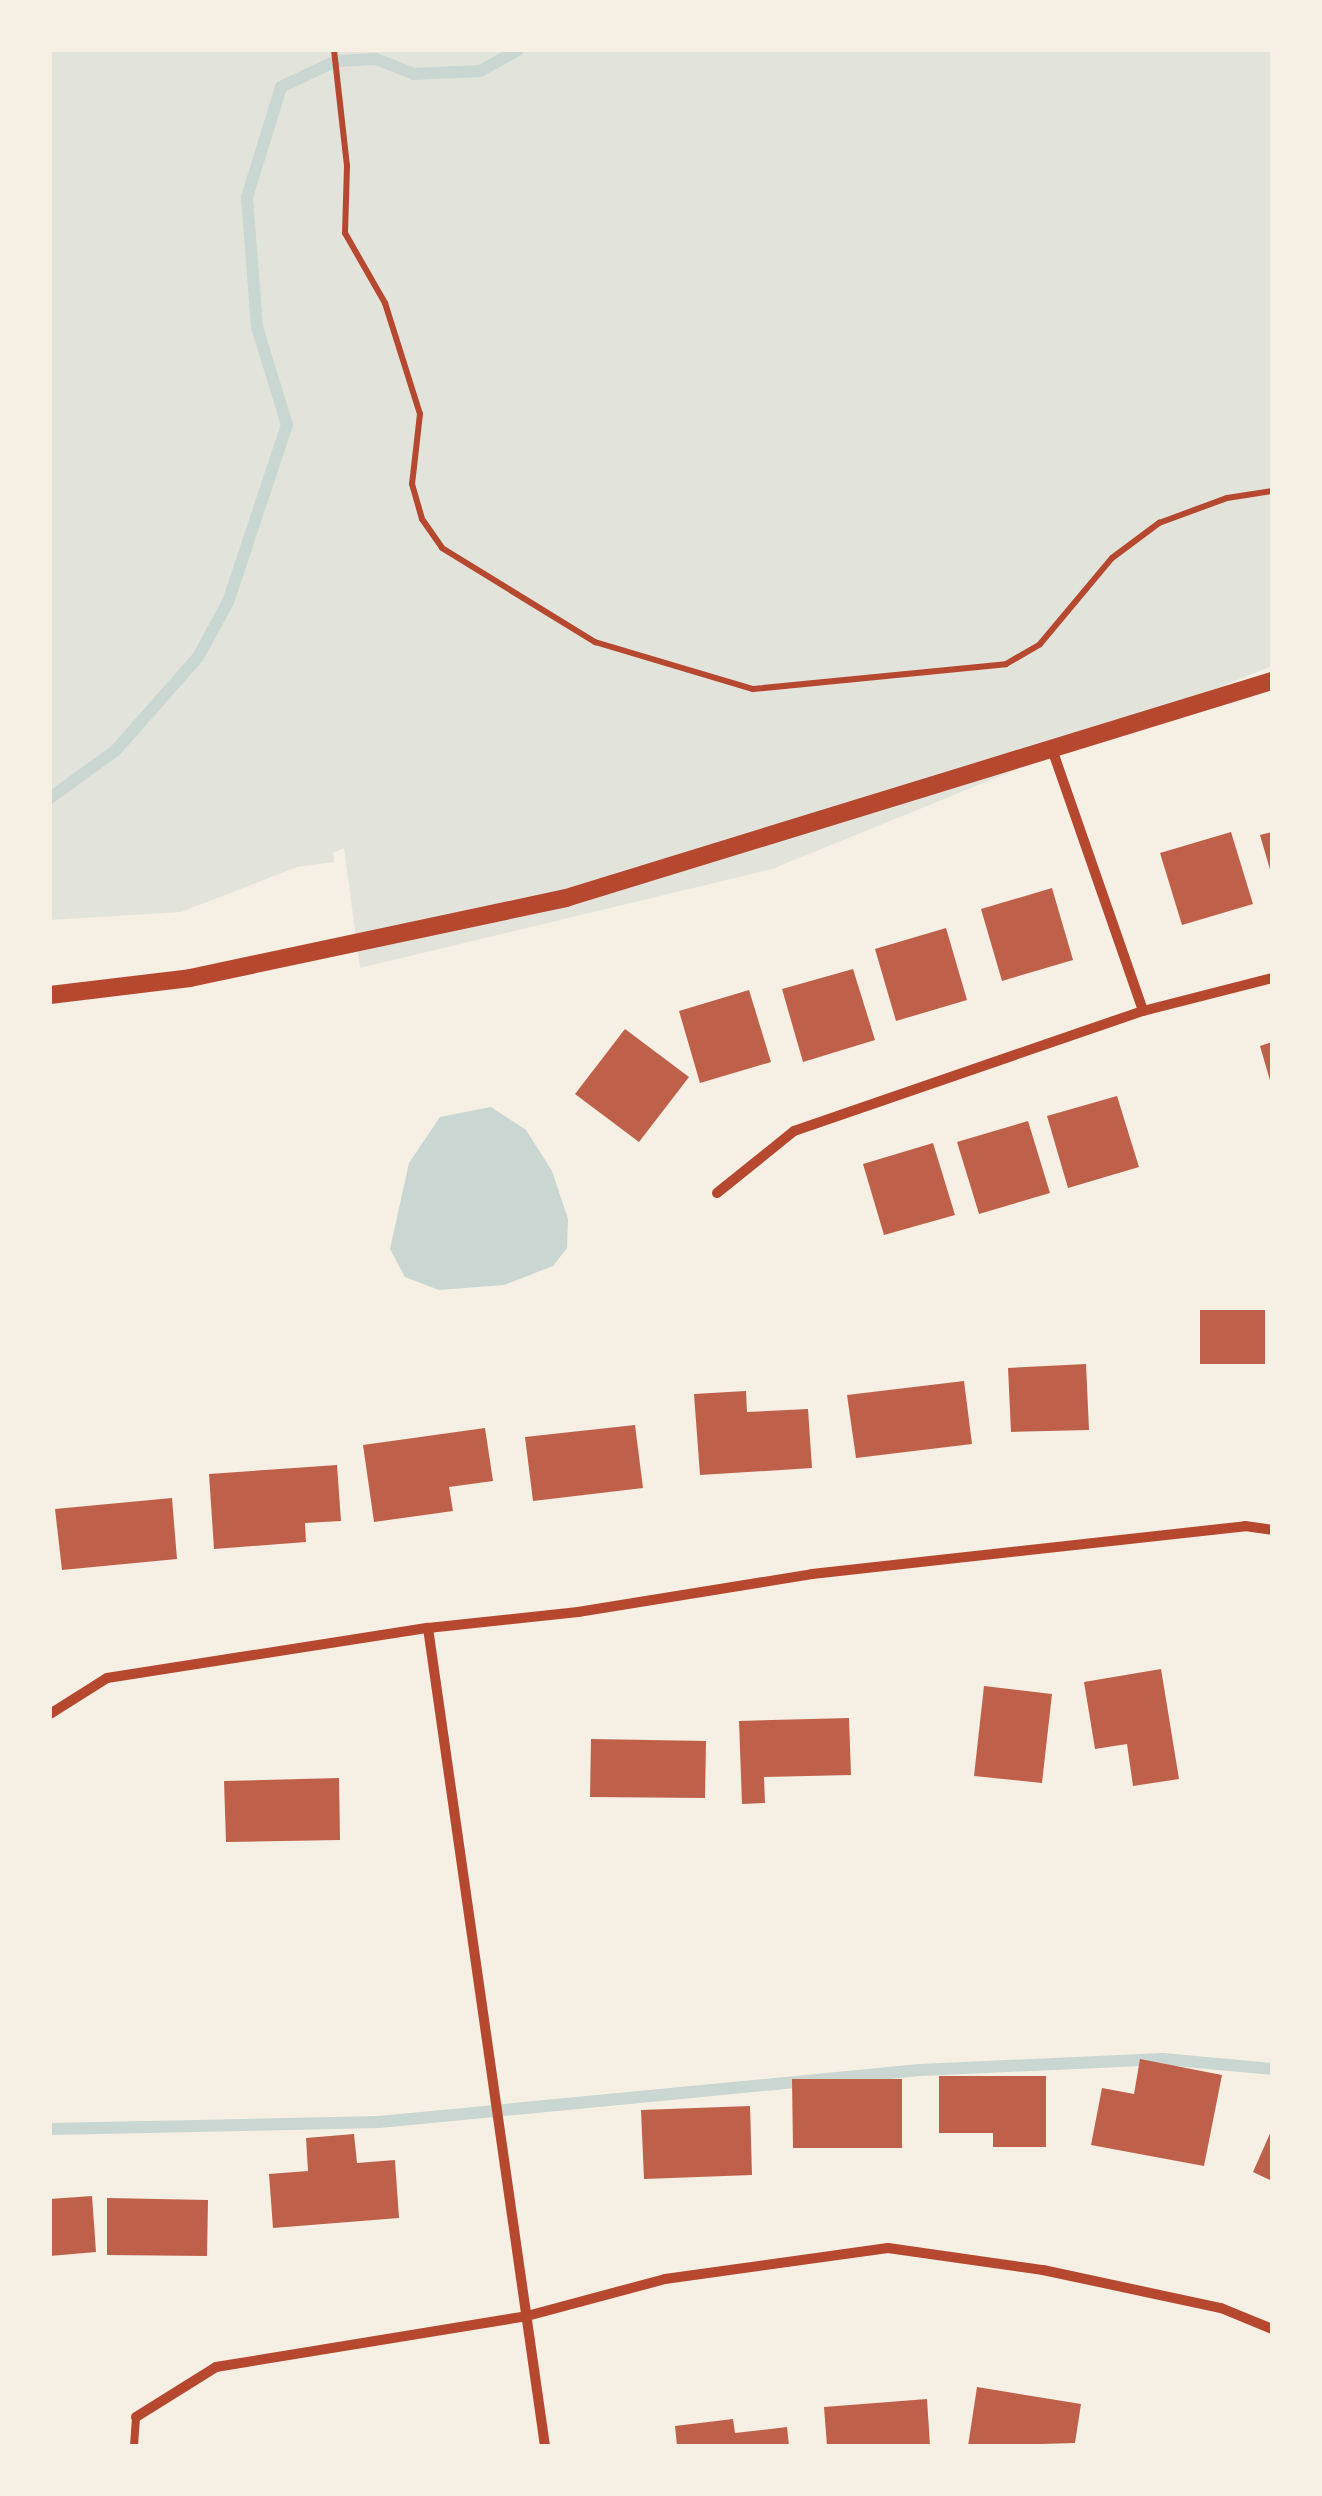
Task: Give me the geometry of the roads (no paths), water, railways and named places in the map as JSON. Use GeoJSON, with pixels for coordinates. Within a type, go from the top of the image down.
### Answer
{"type":"FeatureCollection","features":[{"type":"Feature","properties":{"kind":"street"},"geometry":{"type":"LineString","coordinates":[[50,995],[190,978],[566,898],[1053,752],[1272,681]]}},
{"type":"Feature","properties":{"kind":"street"},"geometry":{"type":"LineString","coordinates":[[1053,752],[1143,1011]]}},
{"type":"Feature","properties":{"kind":"street"},"geometry":{"type":"LineString","coordinates":[[718,1193],[794,1130],[1143,1011],[1272,978]]}},
{"type":"Feature","properties":{"kind":"street"},"geometry":{"type":"LineString","coordinates":[[50,1714],[106,1678],[428,1628],[812,1574],[1245,1526],[1272,1530]]}},
{"type":"Feature","properties":{"kind":"street"},"geometry":{"type":"LineString","coordinates":[[428,1628],[544,2446]]}},
{"type":"Feature","properties":{"kind":"street"},"geometry":{"type":"LineString","coordinates":[[136,2417],[216,2368],[527,2316],[664,2279],[888,2248],[1043,2270],[1221,2308],[1272,2329]]}},
{"type":"Feature","properties":{"kind":"lane"},"geometry":{"type":"LineString","coordinates":[[134,2446],[136,2417]]}},
{"type":"Feature","properties":{"kind":"waterway"},"geometry":{"type":"LineString","coordinates":[[50,798],[116,750],[198,657],[228,602],[287,425],[257,327],[247,197],[281,87],[336,61],[376,59],[414,74],[480,71],[518,50]]}},
{"type":"Feature","properties":{"kind":"waterway"},"geometry":{"type":"LineString","coordinates":[[50,2129],[379,2122],[920,2070],[1163,2059],[1272,2069]]}}]}
